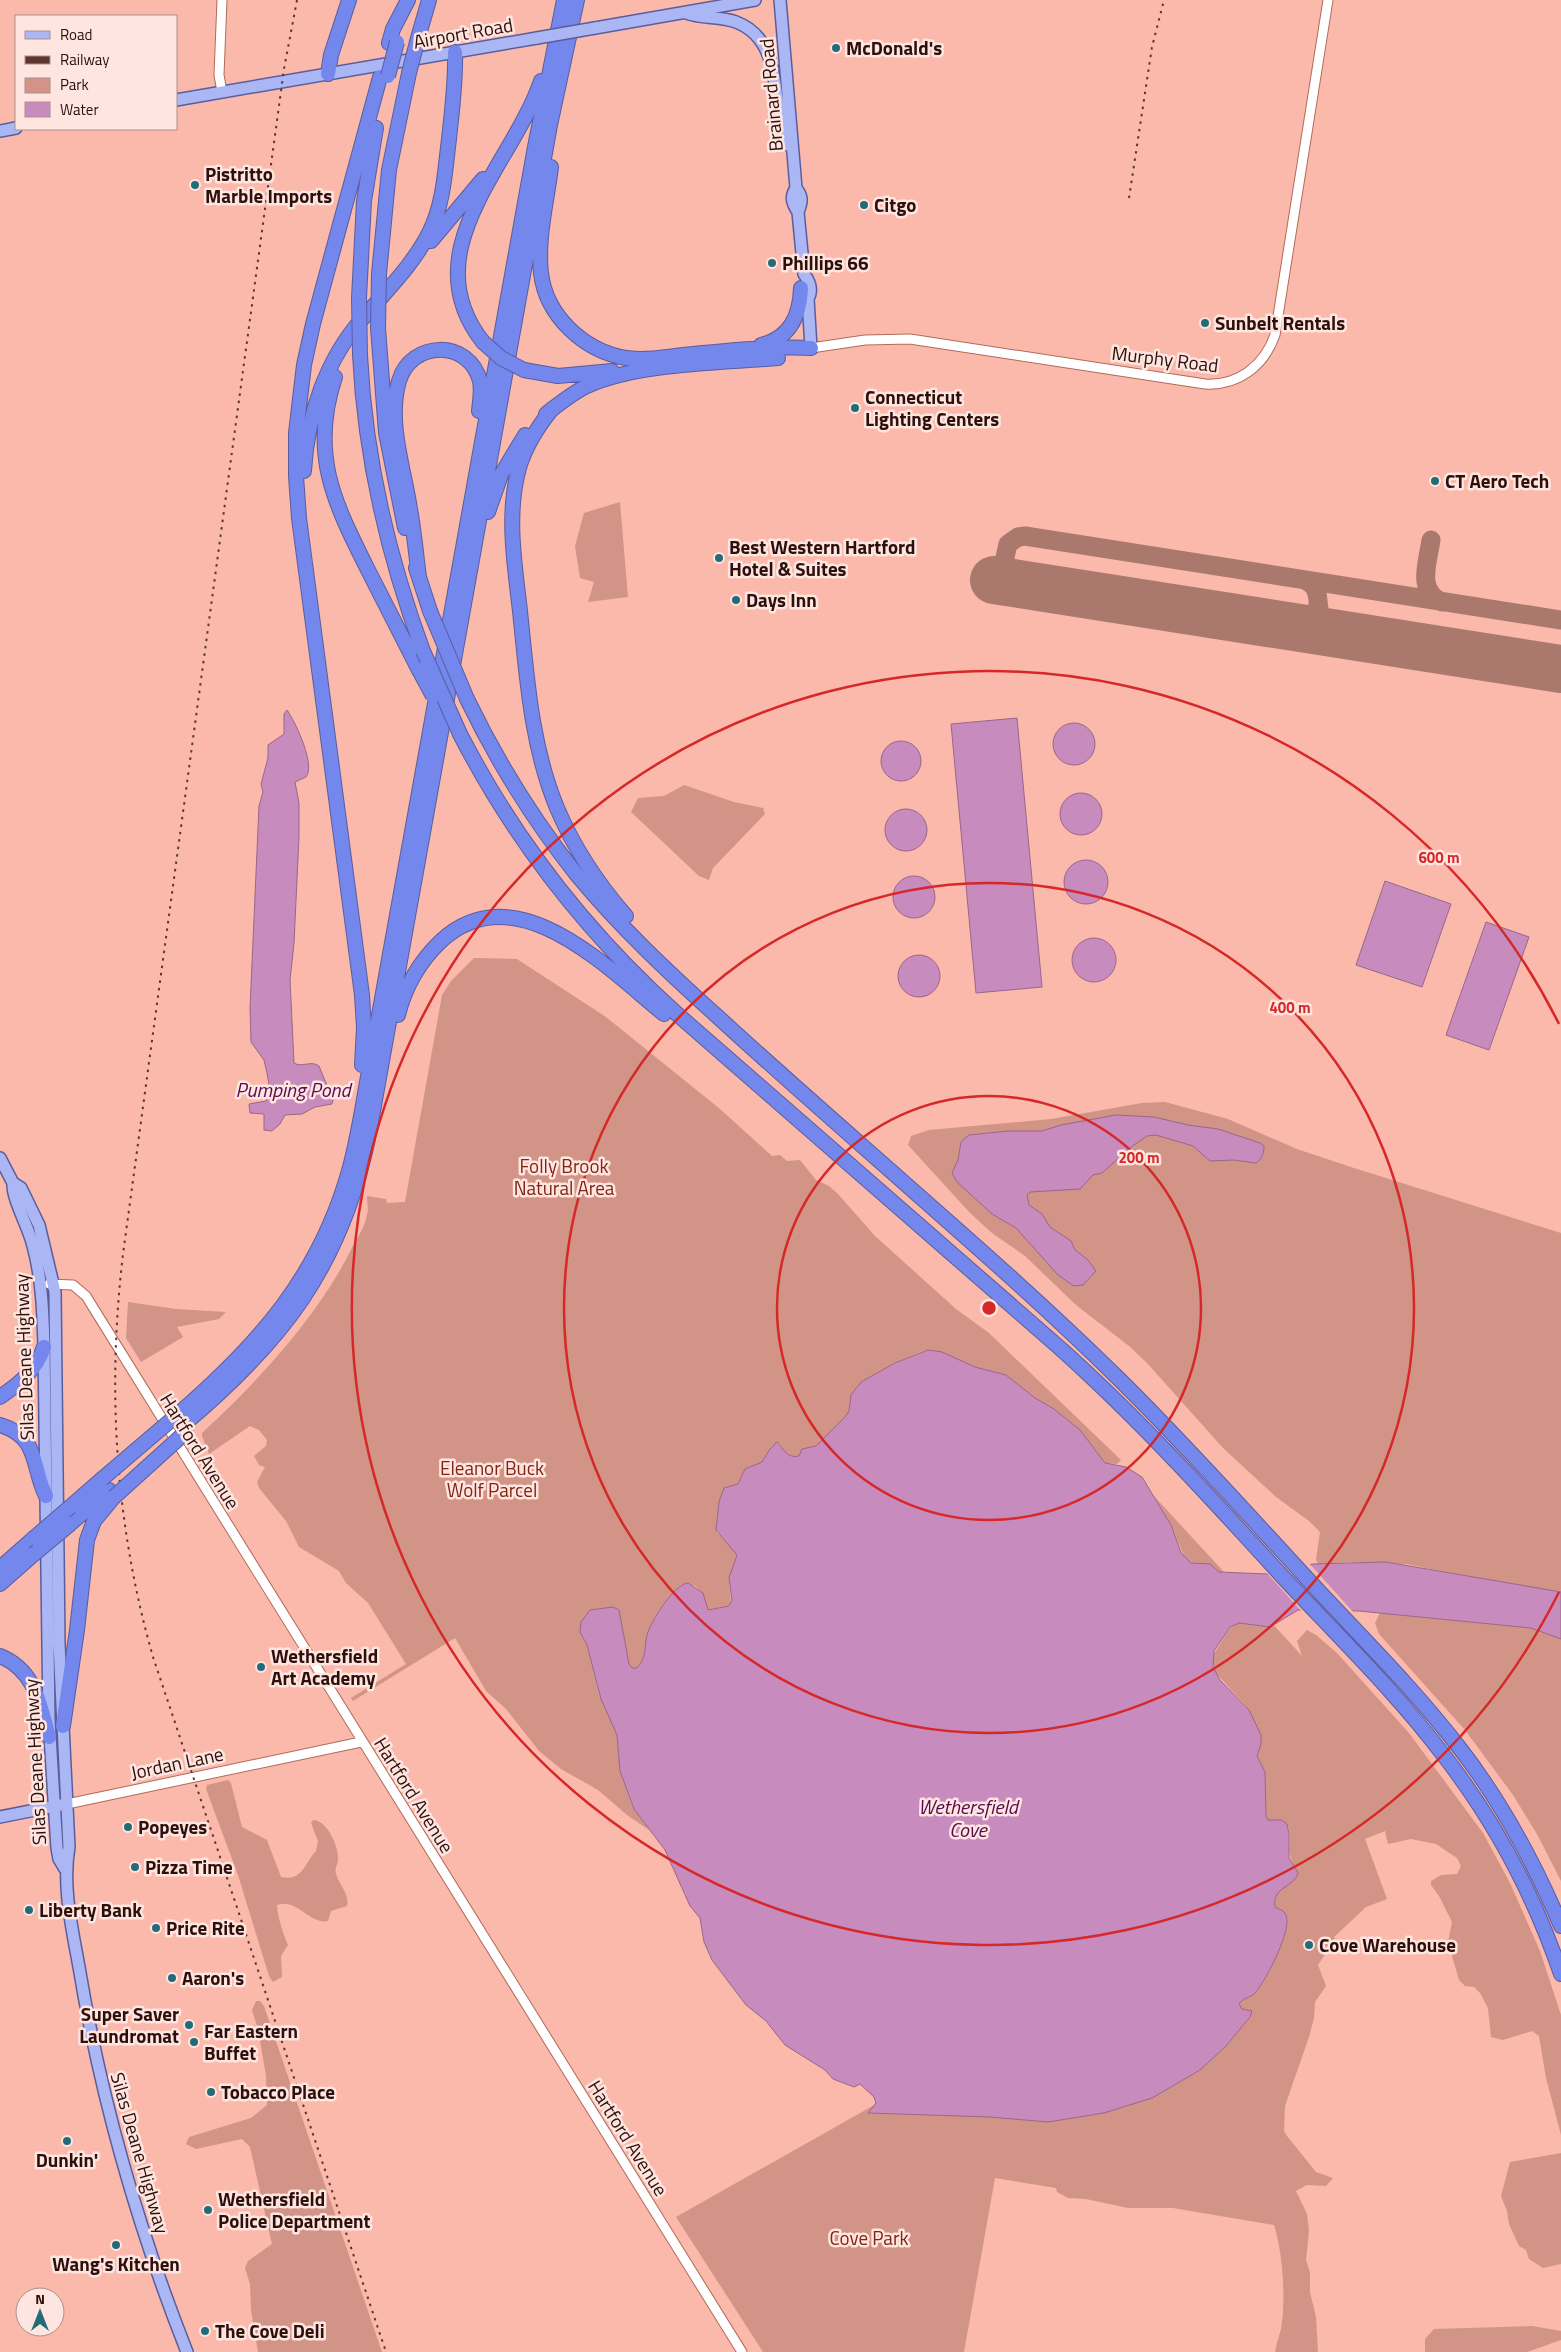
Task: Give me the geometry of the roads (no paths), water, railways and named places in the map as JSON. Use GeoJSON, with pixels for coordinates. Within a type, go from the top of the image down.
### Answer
{"type":"FeatureCollection","features":[{"type":"Feature","properties":{"kind":"highway"},"geometry":{"type":"LineString","coordinates":[[328,74],[331,55],[349,0]]}},
{"type":"Feature","properties":{"kind":"highway"},"geometry":{"type":"LineString","coordinates":[[294,1290],[318,1240],[340,1177],[357,1103],[364,1038],[359,971],[296,490],[296,433],[300,390],[313,324],[393,43],[408,0]]}},
{"type":"Feature","properties":{"kind":"highway"},"geometry":{"type":"LineString","coordinates":[[429,0],[409,73],[388,170],[378,274],[378,328],[383,406],[391,461],[403,518],[430,611],[467,699],[506,773],[560,853],[625,929],[682,984],[1081,1342],[1164,1424],[1435,1718],[1483,1780],[1530,1858],[1561,1926]]}},
{"type":"Feature","properties":{"kind":"highway"},"geometry":{"type":"LineString","coordinates":[[310,598],[303,498],[309,433],[320,394],[334,361],[351,334],[498,160],[527,115],[539,85],[560,0]]}},
{"type":"Feature","properties":{"kind":"highway"},"geometry":{"type":"LineString","coordinates":[[0,1584],[70,1524],[108,1488],[223,1391],[261,1353],[286,1324],[312,1287],[344,1221],[358,1181],[376,1095],[535,147],[564,0]]}},
{"type":"Feature","properties":{"kind":"highway"},"geometry":{"type":"LineString","coordinates":[[0,1568],[6,1560],[70,1507],[108,1488],[182,1424],[266,1328],[294,1290],[325,1235],[342,1192],[353,1155],[576,0]]}},
{"type":"Feature","properties":{"kind":"highway"},"geometry":{"type":"LineString","coordinates":[[413,259],[430,231],[441,199],[455,87],[455,52]]}},
{"type":"Feature","properties":{"kind":"highway"},"geometry":{"type":"LineString","coordinates":[[564,55],[562,99],[540,257],[544,287],[556,312],[566,326],[583,340],[606,352],[626,358],[743,350],[812,348]]}},
{"type":"Feature","properties":{"kind":"highway"},"geometry":{"type":"LineString","coordinates":[[384,77],[366,193],[359,298],[360,355],[367,432],[380,507],[400,583],[423,651],[460,739],[521,837],[588,925],[643,983],[1091,1377],[1157,1441],[1426,1732],[1476,1799],[1521,1878],[1561,1974]]}},
{"type":"Feature","properties":{"kind":"highway"},"geometry":{"type":"LineString","coordinates":[[498,160],[470,218],[460,256],[459,281],[463,303],[469,320],[483,342],[506,362],[524,370],[558,376],[790,357],[812,348]]}},
{"type":"Feature","properties":{"kind":"highway"},"geometry":{"type":"LineString","coordinates":[[743,350],[769,344],[786,333],[796,316],[804,294]]}},
{"type":"Feature","properties":{"kind":"highway"},"geometry":{"type":"LineString","coordinates":[[373,307],[344,354],[332,385],[325,420],[326,466],[331,488],[342,517],[454,739],[460,739]]}},
{"type":"Feature","properties":{"kind":"highway"},"geometry":{"type":"LineString","coordinates":[[419,577],[410,508],[397,435],[396,397],[400,378],[410,362],[427,351],[443,349],[459,354],[470,363],[477,373],[481,386],[475,450],[459,547],[463,579]]}},
{"type":"Feature","properties":{"kind":"highway"},"geometry":{"type":"LineString","coordinates":[[463,579],[480,549],[491,501],[504,470],[525,435],[552,409],[573,394],[596,382],[657,369]]}},
{"type":"Feature","properties":{"kind":"highway"},"geometry":{"type":"LineString","coordinates":[[552,409],[531,438],[520,464],[513,511],[515,560],[535,740],[557,809],[588,867],[615,903],[647,938],[682,984]]}},
{"type":"Feature","properties":{"kind":"highway"},"geometry":{"type":"LineString","coordinates":[[376,1095],[386,1072],[399,1012],[414,974],[433,950],[456,929],[487,918],[520,920],[560,934],[581,948],[685,1031],[722,1054]]}},
{"type":"Feature","properties":{"kind":"highway"},"geometry":{"type":"LineString","coordinates":[[0,1397],[29,1375],[37,1364],[44,1341]]}},
{"type":"Feature","properties":{"kind":"highway"},"geometry":{"type":"LineString","coordinates":[[0,1425],[16,1432],[28,1443],[46,1496]]}},
{"type":"Feature","properties":{"kind":"highway"},"geometry":{"type":"LineString","coordinates":[[63,1726],[77,1630],[87,1540],[108,1488]]}},
{"type":"Feature","properties":{"kind":"highway"},"geometry":{"type":"LineString","coordinates":[[0,1656],[18,1666],[29,1677],[40,1704],[49,1737]]}},
{"type":"Feature","properties":{"kind":"main road","name":"Airport Road"},"geometry":{"type":"LineString","coordinates":[[178,100],[755,0]]}},
{"type":"Feature","properties":{"kind":"main road","name":"Brainard Road"},"geometry":{"type":"LineString","coordinates":[[780,0],[796,188],[792,194],[793,204],[798,212],[804,274],[800,280],[804,294],[812,348]]}},
{"type":"Feature","properties":{"kind":"main road"},"geometry":{"type":"LineString","coordinates":[[686,13],[735,22],[752,31],[761,41],[771,62],[781,123],[794,162]]}},
{"type":"Feature","properties":{"kind":"main road"},"geometry":{"type":"LineString","coordinates":[[0,131],[15,128]]}},
{"type":"Feature","properties":{"kind":"main road"},"geometry":{"type":"LineString","coordinates":[[0,1158],[13,1183]]}},
{"type":"Feature","properties":{"kind":"main road","name":"Silas Deane Highway"},"geometry":{"type":"LineString","coordinates":[[13,1183],[21,1188],[39,1225],[54,1284],[59,1644],[69,1847],[65,1869]]}},
{"type":"Feature","properties":{"kind":"main road","name":"Silas Deane Highway"},"geometry":{"type":"LineString","coordinates":[[13,1183],[13,1193],[30,1232],[41,1285],[44,1341],[49,1737],[58,1853],[65,1869],[81,1982],[110,2114],[147,2241],[187,2352]]}},
{"type":"Feature","properties":{"kind":"main road"},"geometry":{"type":"LineString","coordinates":[[44,1341],[56,1335]]}},
{"type":"Feature","properties":{"kind":"main road","name":"Jordan Lane"},"geometry":{"type":"LineString","coordinates":[[0,1817],[67,1804]]}},
{"type":"Feature","properties":{"kind":"street"},"geometry":{"type":"LineString","coordinates":[[222,0],[219,75],[222,92]]}},
{"type":"Feature","properties":{"kind":"street","name":"Murphy Road"},"geometry":{"type":"LineString","coordinates":[[812,348],[865,340],[910,339],[1205,384],[1225,383],[1244,376],[1264,357],[1275,335],[1328,0]]}},
{"type":"Feature","properties":{"kind":"street","name":"Hartford Avenue"},"geometry":{"type":"LineString","coordinates":[[41,1285],[73,1285],[86,1296],[361,1742],[742,2352]]}},
{"type":"Feature","properties":{"kind":"street","name":"Jordan Lane"},"geometry":{"type":"LineString","coordinates":[[67,1804],[361,1742]]}},
{"type":"Feature","properties":{"kind":"water","name":"Pumping Pond"},"geometry":{"type":"Polygon","coordinates":[[[287,710],[295,723],[303,743],[308,763],[306,777],[295,782],[299,803],[299,837],[294,943],[290,980],[294,1063],[300,1065],[316,1064],[319,1066],[333,1100],[332,1104],[315,1107],[302,1114],[285,1115],[280,1124],[272,1131],[264,1130],[264,1114],[250,1113],[249,1104],[266,1101],[269,1084],[264,1060],[251,1042],[250,1008],[259,806],[263,792],[261,784],[268,758],[268,745],[284,734],[284,714],[287,710]]]}},
{"type":"Feature","properties":{"kind":"water"},"geometry":{"type":"Polygon","coordinates":[[[1017,718],[1042,987],[976,993],[951,724],[1017,718]]]}},
{"type":"Feature","properties":{"kind":"water"},"geometry":{"type":"Polygon","coordinates":[[[1078,723],[1086,726],[1092,732],[1095,744],[1092,756],[1086,762],[1070,765],[1062,762],[1056,756],[1053,740],[1056,732],[1062,726],[1078,723]]]}},
{"type":"Feature","properties":{"kind":"water"},"geometry":{"type":"Polygon","coordinates":[[[905,741],[912,744],[918,750],[921,761],[920,769],[912,778],[905,781],[897,781],[890,778],[882,769],[881,757],[884,750],[893,742],[905,741]]]}},
{"type":"Feature","properties":{"kind":"water"},"geometry":{"type":"Polygon","coordinates":[[[1085,793],[1093,796],[1099,802],[1102,814],[1099,826],[1093,832],[1077,835],[1069,832],[1063,826],[1060,810],[1063,802],[1069,796],[1085,793]]]}},
{"type":"Feature","properties":{"kind":"water"},"geometry":{"type":"Polygon","coordinates":[[[910,809],[918,812],[924,818],[927,830],[924,842],[918,848],[902,851],[894,848],[888,842],[885,826],[888,818],[894,812],[910,809]]]}},
{"type":"Feature","properties":{"kind":"water"},"geometry":{"type":"Polygon","coordinates":[[[1086,860],[1098,864],[1104,870],[1108,882],[1104,894],[1098,900],[1086,904],[1074,900],[1068,894],[1064,882],[1068,870],[1074,864],[1086,860]]]}},
{"type":"Feature","properties":{"kind":"water"},"geometry":{"type":"Polygon","coordinates":[[[918,876],[926,879],[932,885],[935,897],[932,909],[926,915],[910,918],[902,915],[896,909],[893,893],[896,885],[902,879],[918,876]]]}},
{"type":"Feature","properties":{"kind":"water"},"geometry":{"type":"Polygon","coordinates":[[[1385,881],[1451,904],[1422,987],[1356,965],[1385,881]]]}},
{"type":"Feature","properties":{"kind":"water"},"geometry":{"type":"Polygon","coordinates":[[[1486,922],[1529,937],[1489,1050],[1446,1035],[1486,922]]]}},
{"type":"Feature","properties":{"kind":"water"},"geometry":{"type":"Polygon","coordinates":[[[1090,938],[1098,938],[1110,944],[1116,960],[1110,976],[1098,982],[1090,982],[1078,976],[1072,964],[1072,956],[1078,944],[1090,938]]]}},
{"type":"Feature","properties":{"kind":"water"},"geometry":{"type":"Polygon","coordinates":[[[923,955],[931,958],[937,964],[940,976],[937,988],[931,994],[915,997],[907,994],[901,988],[898,972],[901,964],[907,958],[923,955]]]}},
{"type":"Feature","properties":{"kind":"water"},"geometry":{"type":"Polygon","coordinates":[[[1116,1115],[1154,1117],[1188,1125],[1218,1129],[1260,1143],[1264,1146],[1263,1153],[1260,1160],[1256,1163],[1234,1160],[1210,1161],[1193,1146],[1156,1135],[1147,1136],[1131,1147],[1102,1173],[1093,1175],[1080,1189],[1030,1192],[1027,1195],[1029,1205],[1042,1214],[1050,1227],[1071,1241],[1075,1250],[1087,1259],[1096,1271],[1083,1285],[1074,1286],[1058,1275],[1016,1228],[992,1214],[957,1182],[952,1173],[958,1160],[961,1142],[969,1135],[1008,1131],[1042,1131],[1061,1125],[1116,1115]]]}},
{"type":"Feature","properties":{"kind":"water","name":"Wethersfield Cove"},"geometry":{"type":"Polygon","coordinates":[[[928,1350],[942,1352],[975,1367],[1006,1375],[1080,1430],[1105,1463],[1126,1467],[1142,1477],[1171,1525],[1181,1553],[1191,1563],[1210,1564],[1219,1572],[1268,1574],[1313,1564],[1386,1562],[1561,1592],[1561,1639],[1531,1628],[1359,1611],[1298,1610],[1270,1627],[1239,1623],[1230,1627],[1214,1651],[1213,1667],[1220,1680],[1249,1710],[1261,1735],[1261,1744],[1257,1756],[1265,1772],[1266,1816],[1268,1820],[1281,1820],[1287,1824],[1289,1858],[1298,1873],[1292,1882],[1280,1891],[1275,1900],[1275,1907],[1285,1913],[1287,1920],[1283,1941],[1260,1987],[1253,1995],[1242,2000],[1239,2004],[1242,2009],[1252,2011],[1250,2017],[1226,2046],[1200,2070],[1152,2098],[1104,2113],[1048,2122],[990,2117],[868,2113],[876,2103],[874,2097],[860,2084],[854,2087],[833,2079],[825,2070],[785,2045],[766,2021],[746,2005],[712,1960],[704,1942],[700,1918],[690,1906],[665,1850],[634,1809],[620,1771],[617,1735],[601,1699],[587,1645],[580,1632],[581,1622],[590,1610],[613,1607],[619,1610],[629,1664],[632,1668],[637,1668],[644,1656],[647,1635],[653,1621],[670,1596],[682,1585],[688,1583],[703,1593],[708,1610],[729,1606],[732,1600],[729,1578],[737,1555],[716,1530],[719,1502],[724,1488],[738,1484],[745,1469],[762,1462],[777,1442],[786,1453],[795,1457],[799,1456],[802,1449],[816,1446],[845,1417],[849,1411],[851,1395],[861,1382],[895,1363],[928,1350]]]}},
{"type":"Feature","properties":{"kind":"railway"},"geometry":{"type":"LineString","coordinates":[[297,0],[284,69],[123,1254],[118,1305],[115,1406],[118,1457],[130,1557],[153,1657],[386,2352]]}},
{"type":"Feature","properties":{"kind":"railway"},"geometry":{"type":"LineString","coordinates":[[1129,198],[1152,47],[1164,0]]}},
{"type":"Feature","properties":{"kind":"place","name":"McDonald's"},"geometry":{"type":"Point","coordinates":[836,48]}},
{"type":"Feature","properties":{"kind":"place","name":"Pistritto Marble Imports"},"geometry":{"type":"Point","coordinates":[195,185]}},
{"type":"Feature","properties":{"kind":"place","name":"Citgo"},"geometry":{"type":"Point","coordinates":[864,205]}},
{"type":"Feature","properties":{"kind":"place","name":"Phillips 66"},"geometry":{"type":"Point","coordinates":[772,263]}},
{"type":"Feature","properties":{"kind":"place","name":"Sunbelt Rentals"},"geometry":{"type":"Point","coordinates":[1205,323]}},
{"type":"Feature","properties":{"kind":"place","name":"Connecticut Lighting Centers"},"geometry":{"type":"Point","coordinates":[855,408]}},
{"type":"Feature","properties":{"kind":"place","name":"CT Aero Tech"},"geometry":{"type":"Point","coordinates":[1435,481]}},
{"type":"Feature","properties":{"kind":"place","name":"Best Western Hartford Hotel & Suites"},"geometry":{"type":"Point","coordinates":[719,558]}},
{"type":"Feature","properties":{"kind":"place","name":"Days Inn"},"geometry":{"type":"Point","coordinates":[736,600]}},
{"type":"Feature","properties":{"kind":"place","name":"Wethersfield Art Academy"},"geometry":{"type":"Point","coordinates":[261,1667]}},
{"type":"Feature","properties":{"kind":"place","name":"Popeyes"},"geometry":{"type":"Point","coordinates":[128,1827]}},
{"type":"Feature","properties":{"kind":"place","name":"Pizza Time"},"geometry":{"type":"Point","coordinates":[135,1867]}},
{"type":"Feature","properties":{"kind":"place","name":"Liberty Bank"},"geometry":{"type":"Point","coordinates":[29,1910]}},
{"type":"Feature","properties":{"kind":"place","name":"Price Rite"},"geometry":{"type":"Point","coordinates":[156,1928]}},
{"type":"Feature","properties":{"kind":"place","name":"Cove Warehouse"},"geometry":{"type":"Point","coordinates":[1309,1945]}},
{"type":"Feature","properties":{"kind":"place","name":"Aaron's"},"geometry":{"type":"Point","coordinates":[172,1978]}},
{"type":"Feature","properties":{"kind":"place","name":"Super Saver Laundromat"},"geometry":{"type":"Point","coordinates":[189,2025]}},
{"type":"Feature","properties":{"kind":"place","name":"Far Eastern Buffet"},"geometry":{"type":"Point","coordinates":[194,2042]}},
{"type":"Feature","properties":{"kind":"place","name":"Tobacco Place"},"geometry":{"type":"Point","coordinates":[211,2092]}},
{"type":"Feature","properties":{"kind":"place","name":"Dunkin'"},"geometry":{"type":"Point","coordinates":[67,2141]}},
{"type":"Feature","properties":{"kind":"place","name":"Wethersfield Police Department"},"geometry":{"type":"Point","coordinates":[208,2210]}},
{"type":"Feature","properties":{"kind":"place","name":"Wang's Kitchen"},"geometry":{"type":"Point","coordinates":[116,2245]}},
{"type":"Feature","properties":{"kind":"place","name":"The Cove Deli"},"geometry":{"type":"Point","coordinates":[205,2331]}},
{"type":"Feature","properties":{"kind":"park label","name":"Folly Brook Natural Area"},"geometry":{"type":"Point","coordinates":[564,1177]}},
{"type":"Feature","properties":{"kind":"park label","name":"Eleanor Buck Wolf Parcel"},"geometry":{"type":"Point","coordinates":[492,1479]}},
{"type":"Feature","properties":{"kind":"park label","name":"Cove Park"},"geometry":{"type":"Point","coordinates":[869,2238]}}]}
